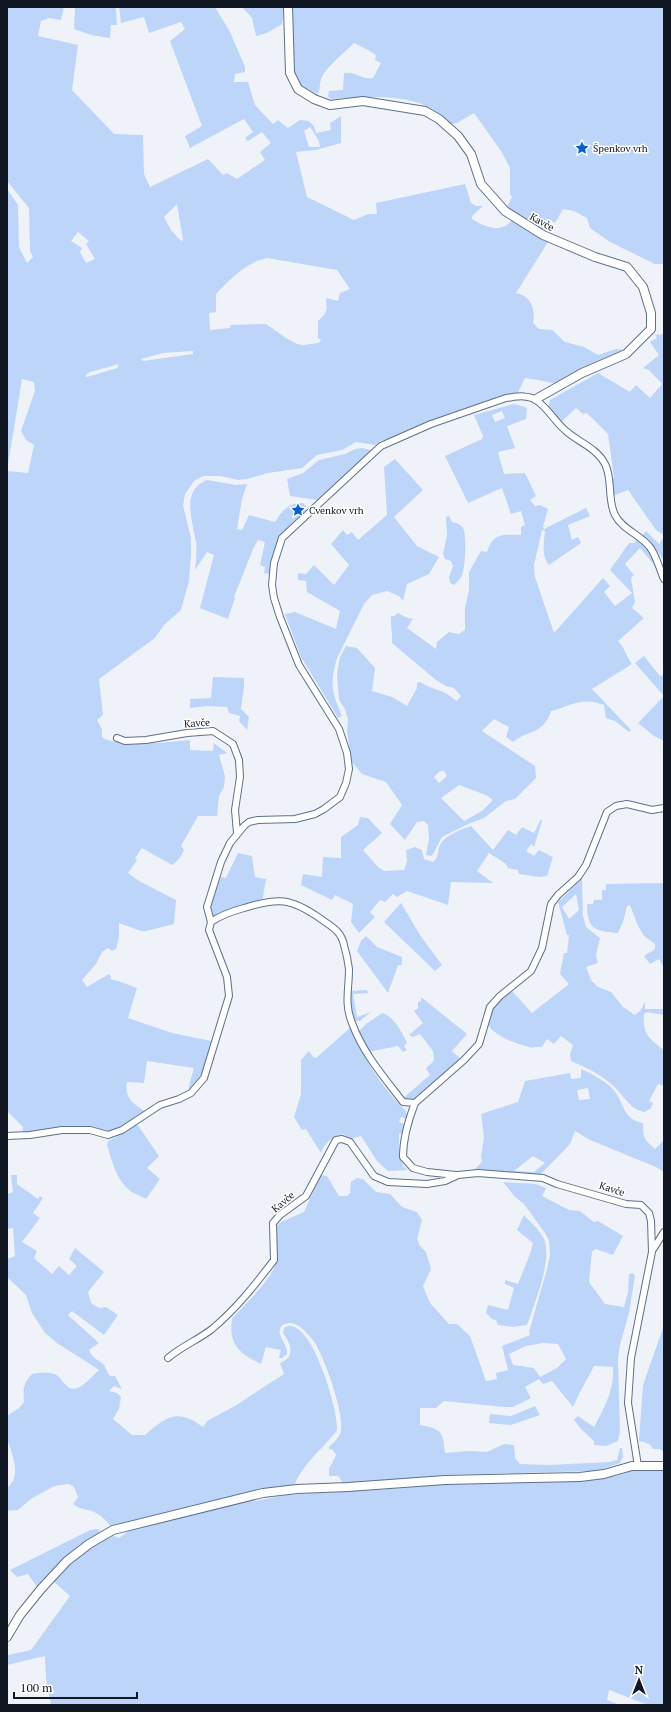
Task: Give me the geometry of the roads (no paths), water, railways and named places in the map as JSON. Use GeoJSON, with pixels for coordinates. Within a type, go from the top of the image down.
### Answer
{"type":"FeatureCollection","features":[{"type":"Feature","properties":{"kind":"street","name":"Kavče"},"geometry":{"type":"LineString","coordinates":[[288,7],[290,72],[298,89],[314,99],[330,105],[363,101],[425,110],[439,119],[458,136],[471,154],[481,184],[505,211],[543,235],[595,257],[626,267],[644,288],[651,313],[651,329],[626,354],[582,373],[536,399]]}},
{"type":"Feature","properties":{"kind":"street"},"geometry":{"type":"LineString","coordinates":[[7,1136],[30,1135],[62,1130],[90,1130],[108,1135],[122,1130],[160,1105],[191,1093],[204,1078],[229,996],[227,977],[209,930],[211,922],[207,907],[225,852],[237,833],[250,822],[258,820],[307,817],[324,809],[340,797],[349,769],[347,753],[339,729],[299,665],[280,617],[274,598],[272,584],[274,563],[282,538],[381,446],[431,424],[506,398],[518,396],[536,399],[566,431],[598,454],[606,464],[609,478],[610,498],[615,514],[622,524],[649,546],[655,555],[657,564],[664,579]]}},
{"type":"Feature","properties":{"kind":"street","name":"Kavče"},"geometry":{"type":"LineString","coordinates":[[117,738],[125,741],[146,740],[187,733],[213,731],[233,744],[239,760],[240,777],[235,810],[237,833]]}},
{"type":"Feature","properties":{"kind":"street"},"geometry":{"type":"LineString","coordinates":[[211,922],[218,917],[233,911],[261,902],[278,900],[295,904],[339,932],[344,944],[349,968],[346,997],[347,1011],[352,1025],[368,1057],[379,1073],[403,1102],[415,1103],[464,1060],[479,1044],[490,1007],[500,996],[531,971],[542,948],[551,904],[558,895],[578,877],[586,865],[607,812],[616,806],[627,804],[652,810],[664,808]]}},
{"type":"Feature","properties":{"kind":"street","name":"Kavče"},"geometry":{"type":"LineString","coordinates":[[415,1103],[407,1122],[403,1146],[403,1157],[413,1168],[427,1172],[458,1175],[478,1173],[543,1178],[557,1184],[626,1204],[640,1205],[649,1213],[652,1252],[631,1358],[628,1403],[638,1466]]}},
{"type":"Feature","properties":{"kind":"street","name":"Kavče"},"geometry":{"type":"LineString","coordinates":[[168,1358],[177,1350],[210,1330],[226,1316],[243,1300],[274,1260],[273,1223],[306,1196],[336,1140],[342,1139],[350,1142],[374,1176],[388,1182],[427,1184],[445,1181],[458,1175]]}},
{"type":"Feature","properties":{"kind":"street","name":"Kavče"},"geometry":{"type":"LineString","coordinates":[[652,1252],[664,1232]]}},
{"type":"Feature","properties":{"kind":"street"},"geometry":{"type":"LineString","coordinates":[[7,1637],[20,1615],[41,1589],[67,1561],[90,1544],[113,1530],[263,1493],[297,1489],[446,1480],[580,1477],[604,1474],[632,1466],[664,1466]]}},
{"type":"Feature","properties":{"kind":"place","name":"Špenkov vrh"},"geometry":{"type":"Point","coordinates":[582,148]}},
{"type":"Feature","properties":{"kind":"place","name":"Cvenkov vrh"},"geometry":{"type":"Point","coordinates":[298,510]}}]}
